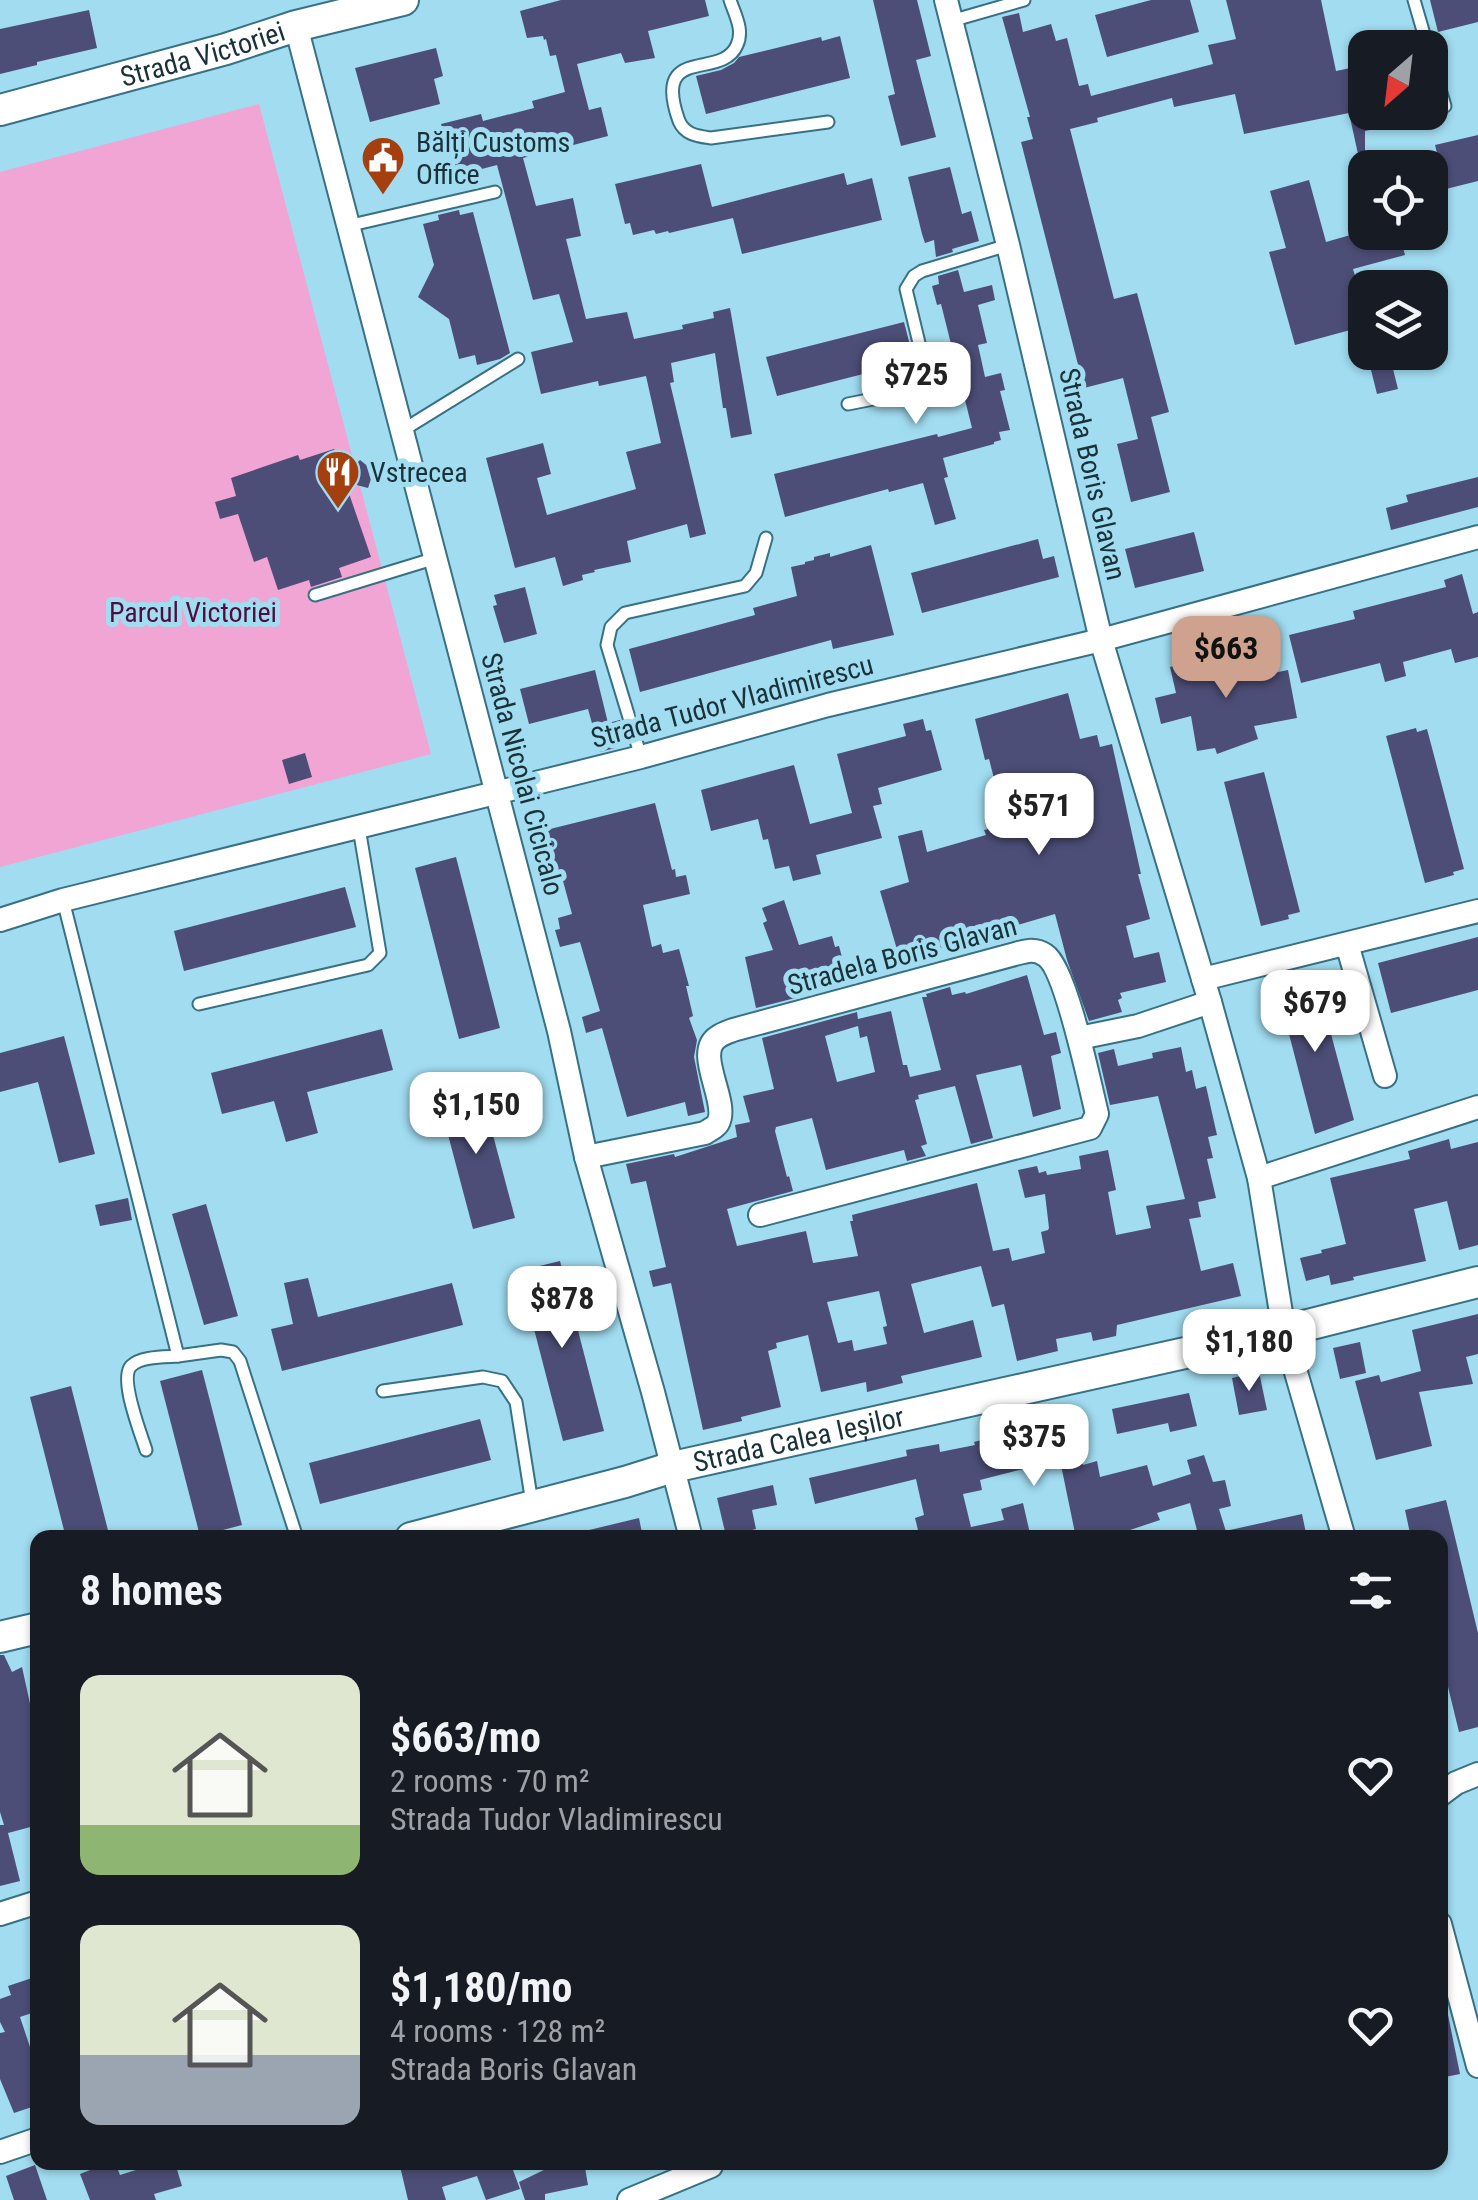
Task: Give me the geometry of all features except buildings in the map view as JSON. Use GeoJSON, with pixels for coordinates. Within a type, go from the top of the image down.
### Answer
{"type":"FeatureCollection","features":[{"type":"Feature","properties":{"kind":"street","name":"Strada Victoriei"},"geometry":{"type":"LineString","coordinates":[[0,110],[226,49],[296,26],[403,0]]}},
{"type":"Feature","properties":{"kind":"street","name":"Strada Boris Glavan"},"geometry":{"type":"LineString","coordinates":[[948,10],[1008,245],[1100,640],[1259,1178],[1284,1331],[1342,1530]]}},
{"type":"Feature","properties":{"kind":"street","name":"Strada Nicolai Cicicalo"},"geometry":{"type":"LineString","coordinates":[[296,26],[559,1031],[586,1157],[689,1530]]}},
{"type":"Feature","properties":{"kind":"street","name":"Strada Tudor Vladimirescu"},"geometry":{"type":"LineString","coordinates":[[0,920],[64,900],[641,757],[828,705],[1100,640],[1478,538]]}},
{"type":"Feature","properties":{"kind":"street"},"geometry":{"type":"LineString","coordinates":[[1203,979],[1478,911]]}},
{"type":"Feature","properties":{"kind":"street"},"geometry":{"type":"LineString","coordinates":[[1347,944],[1385,1076]]}},
{"type":"Feature","properties":{"kind":"street","name":"Stradela Boris Glavan"},"geometry":{"type":"LineString","coordinates":[[586,1157],[715,1127],[720,1111],[709,1056],[715,1038],[1014,954],[1033,950],[1051,959],[1079,1038],[1098,1114],[1090,1128],[760,1216]]}},
{"type":"Feature","properties":{"kind":"street"},"geometry":{"type":"LineString","coordinates":[[1079,1038],[1138,1026],[1210,1002]]}},
{"type":"Feature","properties":{"kind":"street"},"geometry":{"type":"LineString","coordinates":[[1259,1178],[1478,1107]]}},
{"type":"Feature","properties":{"kind":"street","name":"Strada Calea Ieșilor"},"geometry":{"type":"LineString","coordinates":[[442,1530],[673,1467],[1284,1331],[1478,1282]]}},
{"type":"Feature","properties":{"kind":"street"},"geometry":{"type":"LineString","coordinates":[[0,1637],[30,1630]]}},
{"type":"Feature","properties":{"kind":"street"},"geometry":{"type":"LineString","coordinates":[[1448,1790],[1478,1774]]}},
{"type":"Feature","properties":{"kind":"street"},"geometry":{"type":"LineString","coordinates":[[0,1914],[30,1905]]}},
{"type":"Feature","properties":{"kind":"street"},"geometry":{"type":"LineString","coordinates":[[1448,1954],[1478,2066]]}},
{"type":"Feature","properties":{"kind":"street"},"geometry":{"type":"LineString","coordinates":[[0,2152],[30,2142]]}},
{"type":"Feature","properties":{"kind":"street"},"geometry":{"type":"LineString","coordinates":[[629,2200],[701,2170]]}},
{"type":"Feature","properties":{"kind":"lane"},"geometry":{"type":"LineString","coordinates":[[730,0],[740,30],[736,48],[725,58],[686,68],[676,77],[672,88],[680,126],[692,136],[711,138],[828,122]]}},
{"type":"Feature","properties":{"kind":"lane"},"geometry":{"type":"LineString","coordinates":[[948,10],[1024,0]]}},
{"type":"Feature","properties":{"kind":"lane"},"geometry":{"type":"LineString","coordinates":[[1414,0],[1423,30]]}},
{"type":"Feature","properties":{"kind":"lane"},"geometry":{"type":"LineString","coordinates":[[347,226],[495,192]]}},
{"type":"Feature","properties":{"kind":"lane"},"geometry":{"type":"LineString","coordinates":[[848,404],[914,391],[922,382],[926,372],[906,289],[914,276],[1008,245]]}},
{"type":"Feature","properties":{"kind":"lane"},"geometry":{"type":"LineString","coordinates":[[403,430],[518,359]]}},
{"type":"Feature","properties":{"kind":"lane"},"geometry":{"type":"LineString","coordinates":[[641,757],[607,645],[611,627],[625,613],[745,586],[756,573],[766,538]]}},
{"type":"Feature","properties":{"kind":"lane"},"geometry":{"type":"LineString","coordinates":[[315,595],[436,558]]}},
{"type":"Feature","properties":{"kind":"lane"},"geometry":{"type":"LineString","coordinates":[[199,1004],[368,965],[380,953],[359,828]]}},
{"type":"Feature","properties":{"kind":"lane"},"geometry":{"type":"LineString","coordinates":[[64,900],[178,1356]]}},
{"type":"Feature","properties":{"kind":"lane"},"geometry":{"type":"LineString","coordinates":[[146,1450],[126,1383],[132,1365],[222,1350],[233,1352],[240,1361],[294,1530]]}},
{"type":"Feature","properties":{"kind":"lane"},"geometry":{"type":"LineString","coordinates":[[383,1391],[483,1377],[502,1381],[516,1402],[532,1507]]}},
{"type":"Feature","properties":{"kind":"green space","name":"Parcul Victoriei"},"geometry":{"type":"Polygon","coordinates":[[[259,104],[431,754],[0,867],[0,172],[259,104]]]}},
{"type":"Feature","properties":{"kind":"place","name":"Bălți Customs Office"},"geometry":{"type":"Point","coordinates":[383,196]}},
{"type":"Feature","properties":{"kind":"place","name":"Vstrecea"},"geometry":{"type":"Point","coordinates":[338,510]}}]}
